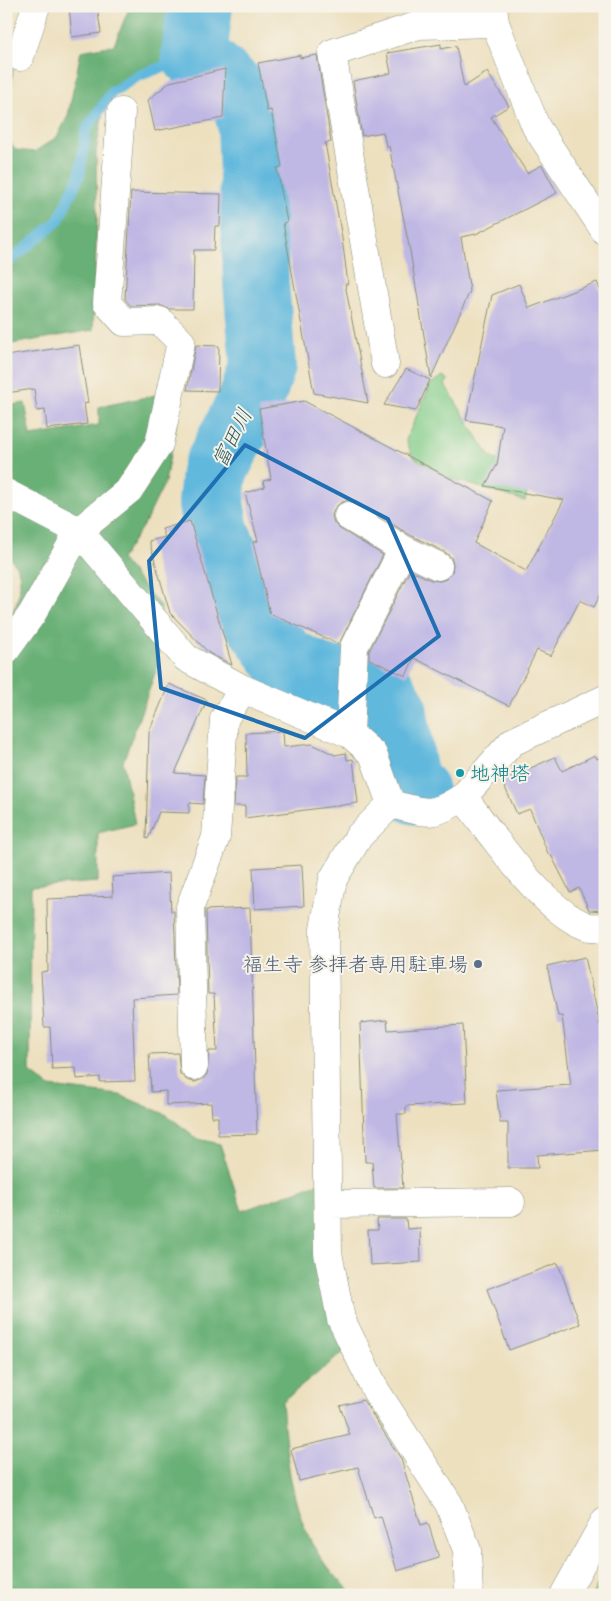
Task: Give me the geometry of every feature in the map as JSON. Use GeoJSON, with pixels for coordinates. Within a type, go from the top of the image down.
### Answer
{"type":"FeatureCollection","features":[{"type":"Feature","properties":{"kind":"street"},"geometry":{"type":"LineString","coordinates":[[20,58],[36,6]]}},
{"type":"Feature","properties":{"kind":"street"},"geometry":{"type":"LineString","coordinates":[[385,364],[332,53],[420,25],[494,15],[536,127],[605,232]]}},
{"type":"Feature","properties":{"kind":"street"},"geometry":{"type":"LineString","coordinates":[[6,650],[32,614],[79,531],[129,490],[159,444],[181,342],[160,321],[124,322],[107,304],[121,112]]}},
{"type":"Feature","properties":{"kind":"street"},"geometry":{"type":"LineString","coordinates":[[6,493],[79,531],[186,658],[243,690],[350,734],[374,754],[391,804]]}},
{"type":"Feature","properties":{"kind":"street"},"geometry":{"type":"LineString","coordinates":[[348,516],[403,549],[438,566]]}},
{"type":"Feature","properties":{"kind":"street"},"geometry":{"type":"LineString","coordinates":[[350,734],[354,647],[403,549]]}},
{"type":"Feature","properties":{"kind":"street"},"geometry":{"type":"LineString","coordinates":[[194,1066],[190,908],[216,837],[224,719],[243,690]]}},
{"type":"Feature","properties":{"kind":"street"},"geometry":{"type":"LineString","coordinates":[[391,804],[422,812],[441,811],[463,797],[512,742],[605,699]]}},
{"type":"Feature","properties":{"kind":"street"},"geometry":{"type":"LineString","coordinates":[[463,797],[540,894],[563,914],[587,927],[605,927]]}},
{"type":"Feature","properties":{"kind":"street"},"geometry":{"type":"LineString","coordinates":[[391,804],[359,836],[333,879],[324,929],[328,1253],[340,1319],[376,1391],[449,1504],[467,1550],[469,1595]]}},
{"type":"Feature","properties":{"kind":"street"},"geometry":{"type":"LineString","coordinates":[[328,1204],[511,1202]]}},
{"type":"Feature","properties":{"kind":"street"},"geometry":{"type":"LineString","coordinates":[[564,1595],[605,1521]]}},
{"type":"Feature","properties":{"kind":"highlighted area"},"geometry":{"type":"Polygon","coordinates":[[[245,445],[388,519],[439,636],[305,738],[161,688],[149,561],[245,445]]]}},
{"type":"Feature","properties":{"kind":"green space"},"geometry":{"type":"Polygon","coordinates":[[[130,6],[190,6],[189,46],[177,63],[137,77],[119,88],[104,106],[96,152],[97,221],[93,330],[6,345],[6,138],[16,150],[34,152],[57,137],[68,116],[81,51],[114,45],[130,6]]]}},
{"type":"Feature","properties":{"kind":"green space"},"geometry":{"type":"Polygon","coordinates":[[[6,69],[13,69],[9,110],[6,111],[6,69]]]}},
{"type":"Feature","properties":{"kind":"green space"},"geometry":{"type":"Polygon","coordinates":[[[442,376],[448,380],[445,385],[493,459],[533,466],[525,501],[449,478],[413,457],[406,440],[430,385],[442,376]]]}},
{"type":"Feature","properties":{"kind":"green space"},"geometry":{"type":"Polygon","coordinates":[[[161,394],[179,408],[165,482],[146,521],[121,559],[161,607],[158,665],[123,762],[135,824],[98,833],[98,882],[31,887],[30,1072],[50,1087],[120,1095],[167,1115],[198,1139],[220,1144],[242,1211],[321,1182],[346,1350],[282,1402],[292,1486],[304,1526],[313,1546],[325,1564],[354,1595],[6,1595],[6,621],[18,597],[20,578],[18,569],[6,556],[6,406],[25,403],[31,436],[99,425],[99,407],[161,394]]]}},
{"type":"Feature","properties":{"kind":"green space"},"geometry":{"type":"Polygon","coordinates":[[[605,1572],[605,1595],[592,1595],[605,1572]]]}},
{"type":"Feature","properties":{"kind":"building"},"geometry":{"type":"Polygon","coordinates":[[[69,6],[97,6],[101,33],[72,37],[69,6]]]}},
{"type":"Feature","properties":{"kind":"building"},"geometry":{"type":"Polygon","coordinates":[[[441,44],[441,49],[456,46],[464,87],[487,72],[509,106],[491,117],[527,173],[542,165],[557,193],[476,234],[461,237],[470,291],[431,378],[410,251],[389,146],[386,146],[383,132],[362,136],[353,81],[391,73],[387,53],[441,44]]]}},
{"type":"Feature","properties":{"kind":"building"},"geometry":{"type":"Polygon","coordinates":[[[300,55],[300,58],[317,55],[331,142],[325,143],[342,238],[348,284],[345,284],[368,403],[314,393],[283,223],[287,222],[277,168],[282,167],[271,110],[267,111],[258,63],[300,55]]]}},
{"type":"Feature","properties":{"kind":"building"},"geometry":{"type":"Polygon","coordinates":[[[225,69],[223,118],[155,131],[148,100],[170,82],[225,69]]]}},
{"type":"Feature","properties":{"kind":"building"},"geometry":{"type":"Polygon","coordinates":[[[131,192],[221,194],[220,226],[215,226],[214,250],[194,250],[193,309],[169,309],[160,305],[131,306],[125,299],[131,192]]]}},
{"type":"Feature","properties":{"kind":"building"},"geometry":{"type":"Polygon","coordinates":[[[597,282],[605,302],[605,586],[594,607],[580,600],[551,656],[537,650],[509,706],[414,658],[406,676],[369,659],[369,651],[410,570],[431,580],[440,581],[446,579],[452,573],[453,564],[451,557],[445,552],[410,535],[356,502],[348,500],[340,503],[332,515],[334,523],[340,529],[383,555],[339,644],[270,614],[253,542],[258,541],[245,493],[265,487],[263,481],[271,479],[259,409],[304,401],[493,501],[474,543],[526,571],[564,500],[485,486],[497,465],[503,426],[466,420],[492,295],[519,284],[529,308],[597,282]]]}},
{"type":"Feature","properties":{"kind":"building"},"geometry":{"type":"Polygon","coordinates":[[[79,345],[88,403],[84,404],[87,424],[47,429],[45,410],[37,411],[34,389],[6,393],[6,356],[79,345]]]}},
{"type":"Feature","properties":{"kind":"building"},"geometry":{"type":"Polygon","coordinates":[[[196,345],[219,346],[218,391],[187,390],[196,345]]]}},
{"type":"Feature","properties":{"kind":"building"},"geometry":{"type":"Polygon","coordinates":[[[406,369],[430,380],[416,411],[384,405],[406,369]]]}},
{"type":"Feature","properties":{"kind":"building"},"geometry":{"type":"Polygon","coordinates":[[[190,521],[232,665],[209,653],[170,613],[149,541],[165,537],[162,529],[190,521]]]}},
{"type":"Feature","properties":{"kind":"building"},"geometry":{"type":"Polygon","coordinates":[[[169,684],[207,700],[175,773],[205,775],[203,804],[189,803],[189,813],[159,812],[148,839],[146,838],[149,732],[169,684]]]}},
{"type":"Feature","properties":{"kind":"building"},"geometry":{"type":"Polygon","coordinates":[[[283,731],[284,747],[312,744],[335,755],[346,753],[347,760],[353,759],[358,803],[245,818],[245,806],[234,806],[236,777],[247,777],[246,733],[283,731]]]}},
{"type":"Feature","properties":{"kind":"building"},"geometry":{"type":"Polygon","coordinates":[[[595,755],[597,759],[605,755],[605,911],[589,910],[579,888],[570,892],[551,855],[549,856],[530,809],[517,814],[502,781],[555,757],[562,771],[595,755]]]}},
{"type":"Feature","properties":{"kind":"building"},"geometry":{"type":"Polygon","coordinates":[[[302,865],[304,906],[255,909],[253,868],[302,865]]]}},
{"type":"Feature","properties":{"kind":"building"},"geometry":{"type":"Polygon","coordinates":[[[169,873],[171,911],[174,911],[177,995],[132,998],[135,1081],[100,1082],[100,1077],[77,1079],[76,1068],[52,1069],[50,1027],[44,1027],[41,972],[48,971],[47,899],[113,896],[112,877],[169,873]]]}},
{"type":"Feature","properties":{"kind":"building"},"geometry":{"type":"Polygon","coordinates":[[[250,908],[257,1134],[218,1135],[218,1117],[212,1117],[211,1103],[166,1105],[166,1091],[151,1092],[149,1054],[178,1053],[180,1074],[187,1080],[195,1082],[203,1079],[207,1074],[209,1051],[217,1051],[214,994],[208,994],[206,910],[250,908]]]}},
{"type":"Feature","properties":{"kind":"building"},"geometry":{"type":"Polygon","coordinates":[[[585,957],[600,1025],[605,1025],[605,1150],[537,1155],[538,1168],[508,1168],[508,1123],[500,1123],[496,1090],[571,1085],[562,1016],[558,1016],[547,966],[585,957]]]}},
{"type":"Feature","properties":{"kind":"building"},"geometry":{"type":"Polygon","coordinates":[[[387,1020],[388,1030],[463,1025],[467,1103],[406,1106],[406,1114],[397,1114],[403,1188],[374,1188],[372,1162],[365,1162],[360,1023],[387,1020]]]}},
{"type":"Feature","properties":{"kind":"building"},"geometry":{"type":"Polygon","coordinates":[[[377,1219],[406,1219],[407,1229],[420,1228],[421,1262],[370,1265],[368,1230],[378,1230],[377,1219]]]}},
{"type":"Feature","properties":{"kind":"building"},"geometry":{"type":"Polygon","coordinates":[[[558,1263],[580,1324],[509,1350],[487,1289],[558,1263]]]}},
{"type":"Feature","properties":{"kind":"building"},"geometry":{"type":"Polygon","coordinates":[[[363,1400],[401,1459],[421,1525],[428,1523],[439,1558],[397,1571],[381,1516],[374,1518],[358,1467],[299,1481],[291,1449],[350,1435],[340,1406],[363,1400]]]}},
{"type":"Feature","properties":{"kind":"waterway","name":"富田川"},"geometry":{"type":"LineString","coordinates":[[200,6],[194,55],[243,98],[250,123],[256,283],[263,365],[251,400],[214,472],[211,504],[216,531],[253,616],[284,659],[324,679],[378,682],[394,708],[405,777],[416,792]]}},
{"type":"Feature","properties":{"kind":"waterway"},"geometry":{"type":"LineString","coordinates":[[6,264],[58,221],[80,174],[86,130],[112,92],[138,76],[194,55]]}},
{"type":"Feature","properties":{"kind":"place","name":"地神塔"},"geometry":{"type":"Point","coordinates":[460,773]}},
{"type":"Feature","properties":{"kind":"place","name":"福生寺 参拝者専用駐車場"},"geometry":{"type":"Point","coordinates":[478,964]}}]}
